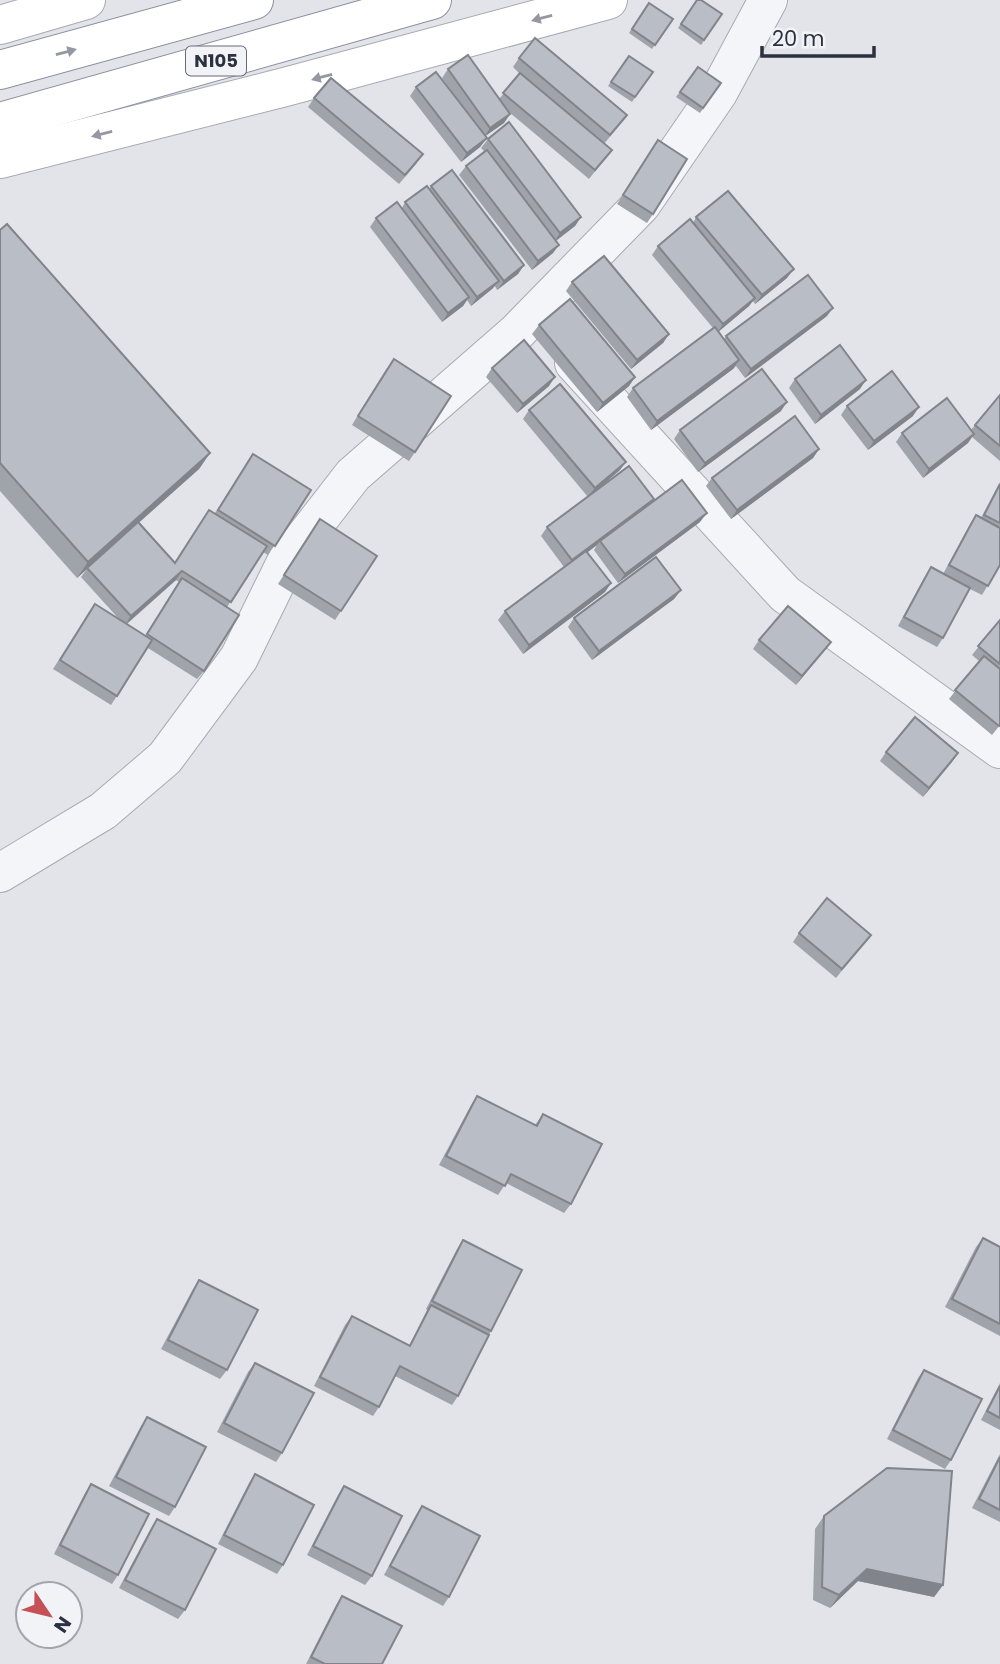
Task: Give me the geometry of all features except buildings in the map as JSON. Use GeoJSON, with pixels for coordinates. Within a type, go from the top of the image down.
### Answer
{"type":"FeatureCollection","features":[{"type":"Feature","properties":{"kind":"main road"},"geometry":{"type":"LineString","coordinates":[[0,25],[86,0]]}},
{"type":"Feature","properties":{"kind":"main road","name":"N105"},"geometry":{"type":"LineString","coordinates":[[0,70],[254,0]]}},
{"type":"Feature","properties":{"kind":"main road","name":"N105"},"geometry":{"type":"LineString","coordinates":[[0,122],[432,0]]}},
{"type":"Feature","properties":{"kind":"main road"},"geometry":{"type":"LineString","coordinates":[[0,159],[285,87],[608,0]]}},
{"type":"Feature","properties":{"kind":"street"},"geometry":{"type":"LineString","coordinates":[[0,873],[103,811],[165,758],[239,658],[287,560],[353,475],[532,317],[641,205],[718,93],[768,0]]}},
{"type":"Feature","properties":{"kind":"street"},"geometry":{"type":"LineString","coordinates":[[532,317],[785,594],[1000,749]]}}]}
